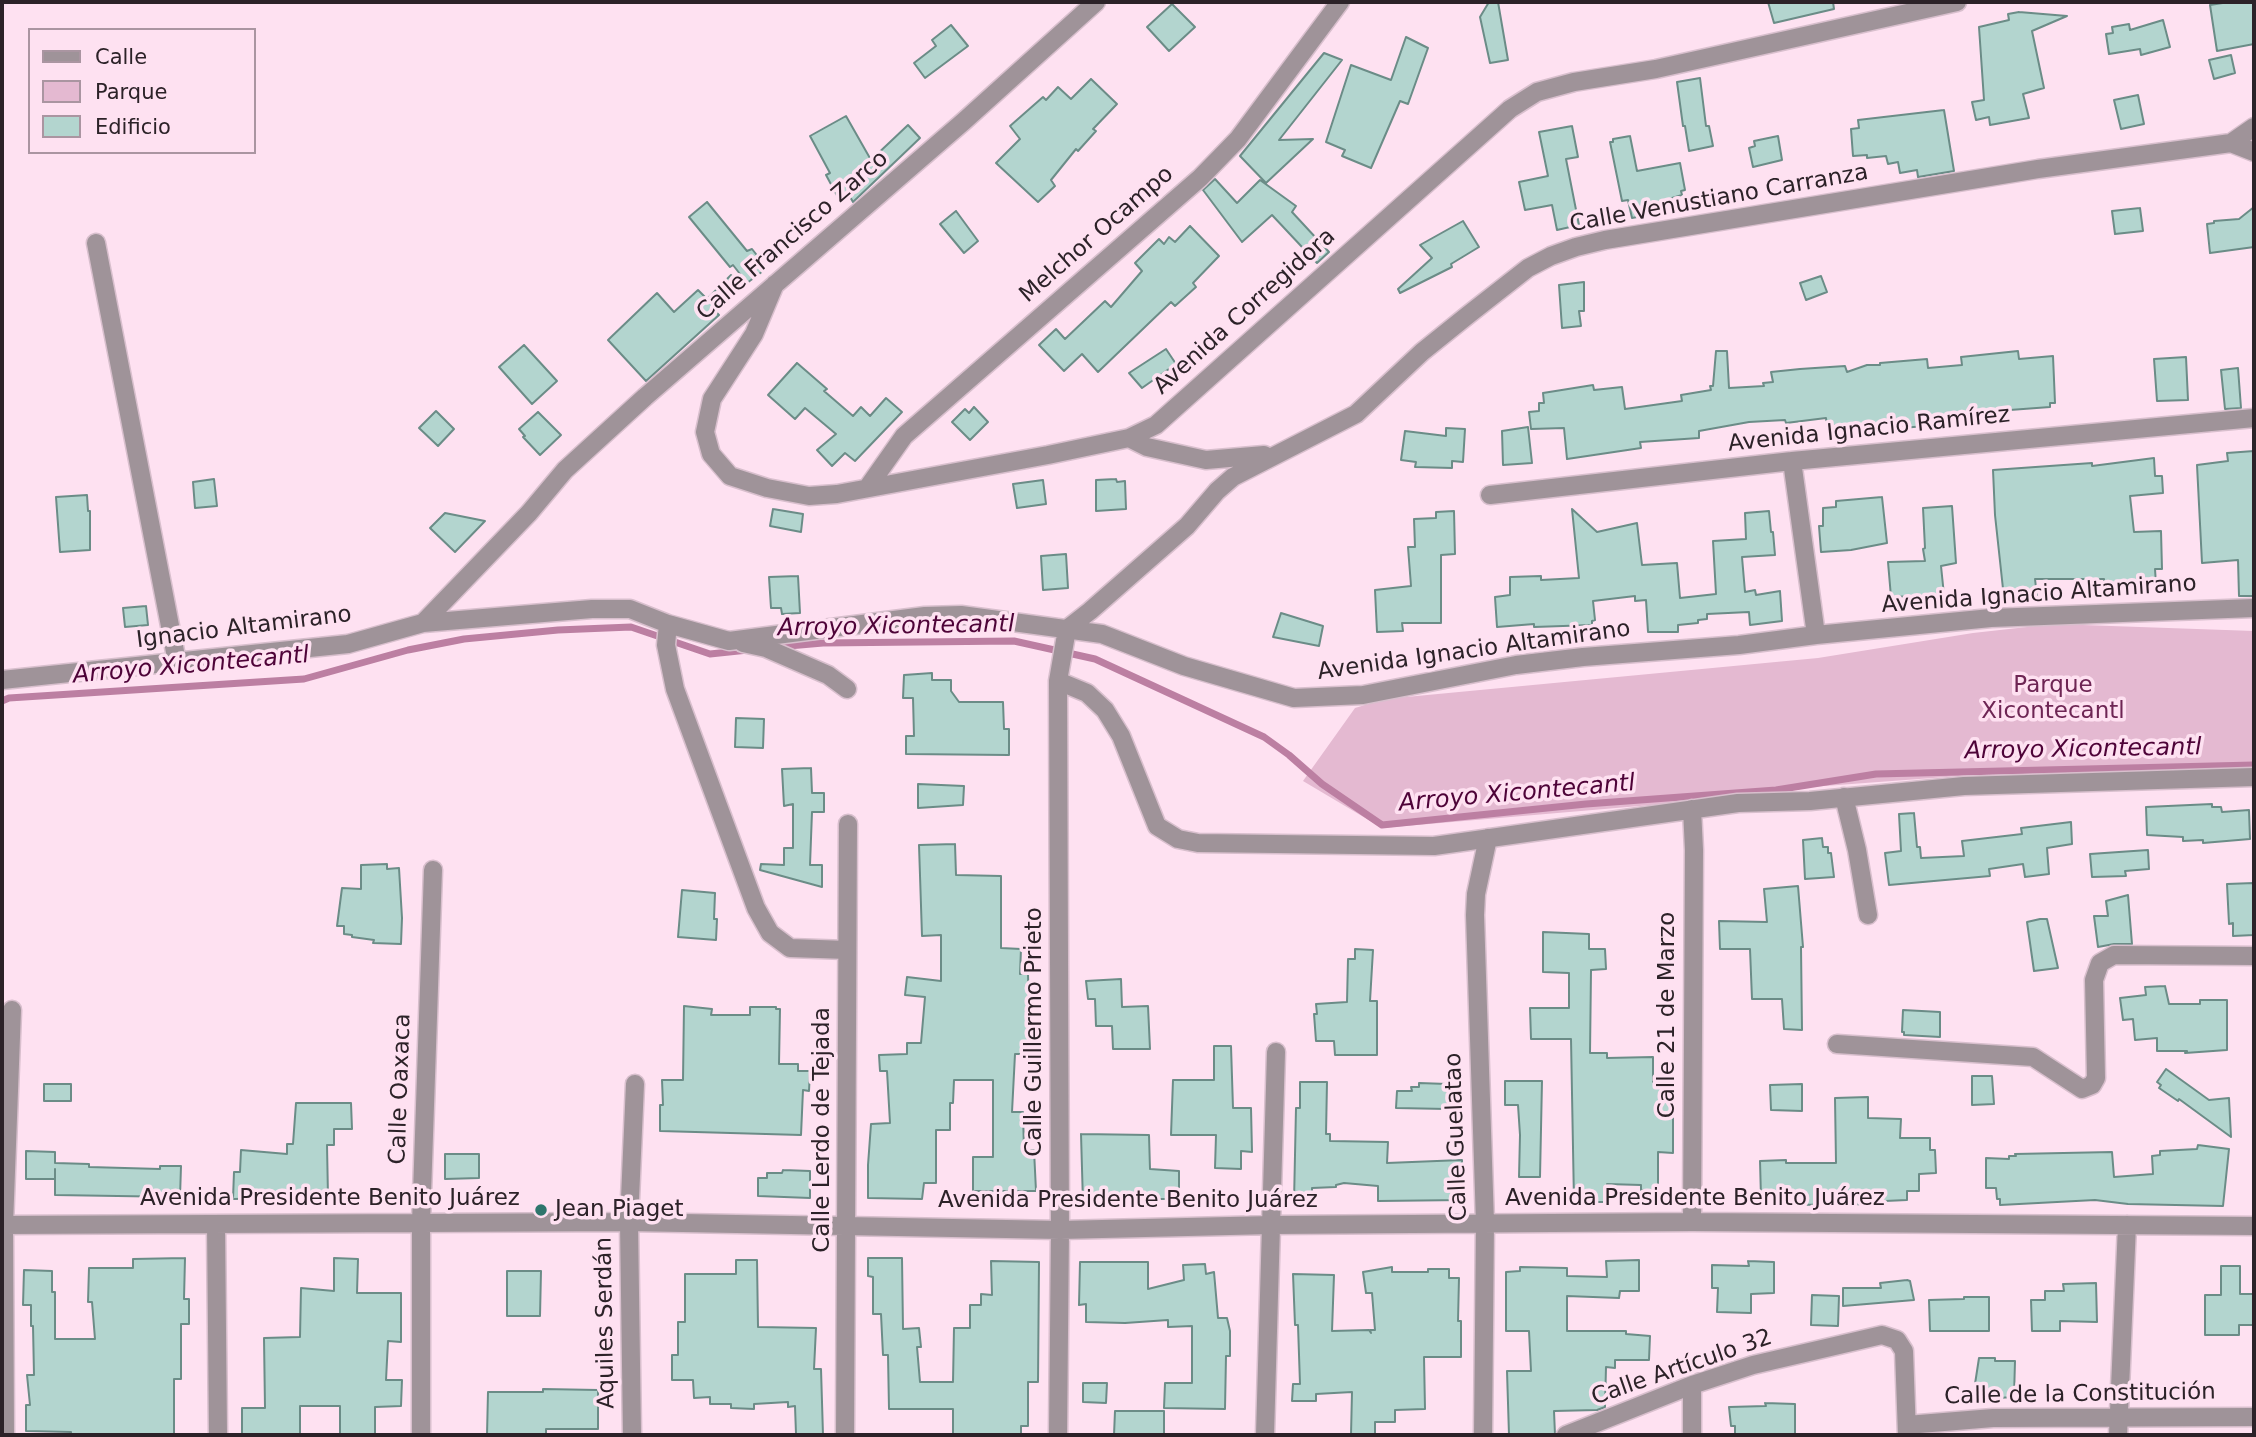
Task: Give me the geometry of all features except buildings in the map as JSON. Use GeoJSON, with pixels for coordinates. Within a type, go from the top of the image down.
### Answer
{"type":"FeatureCollection","features":[{"type":"Feature","properties":{"kind":"street","name":"Calle Francisco Zarco"},"geometry":{"type":"LineString","coordinates":[[423,623],[528,513],[565,470],[1096,2]]}},
{"type":"Feature","properties":{"kind":"street","name":"Melchor Ocampo"},"geometry":{"type":"LineString","coordinates":[[867,487],[904,436],[1200,178],[1238,139],[1340,2]]}},
{"type":"Feature","properties":{"kind":"street","name":"Avenida Corregidora"},"geometry":{"type":"LineString","coordinates":[[775,284],[754,334],[712,399],[705,432],[711,454],[730,476],[767,488],[809,496],[836,494],[1129,438],[1156,425],[1510,109],[1538,92],[1574,82],[1656,69],[1957,2]]}},
{"type":"Feature","properties":{"kind":"street"},"geometry":{"type":"LineString","coordinates":[[2231,143],[2254,127]]}},
{"type":"Feature","properties":{"kind":"street","name":"Calle Venustiano Carranza"},"geometry":{"type":"LineString","coordinates":[[1067,628],[1187,526],[1233,477],[1356,414],[1422,352],[1520,274],[1551,256],[1576,247],[1632,235],[2038,169],[2231,143],[2254,152]]}},
{"type":"Feature","properties":{"kind":"street"},"geometry":{"type":"LineString","coordinates":[[96,243],[177,662]]}},
{"type":"Feature","properties":{"kind":"street","name":"Avenida Ignacio Ramírez"},"geometry":{"type":"LineString","coordinates":[[1490,495],[1791,461],[2254,418]]}},
{"type":"Feature","properties":{"kind":"street"},"geometry":{"type":"LineString","coordinates":[[1129,438],[1147,447],[1206,460],[1264,455],[1271,458]]}},
{"type":"Feature","properties":{"kind":"street"},"geometry":{"type":"LineString","coordinates":[[1791,461],[1816,635]]}},
{"type":"Feature","properties":{"kind":"street","name":"Avenida Ignacio Altamirano"},"geometry":{"type":"LineString","coordinates":[[423,623],[592,609],[630,609],[668,624],[729,640],[925,616],[961,615],[1102,634],[1184,666],[1294,698],[1363,695],[1543,661],[1739,645],[1991,618],[2254,608]]}},
{"type":"Feature","properties":{"kind":"street","name":"Ignacio Altamirano"},"geometry":{"type":"LineString","coordinates":[[2,680],[348,644],[423,623]]}},
{"type":"Feature","properties":{"kind":"street"},"geometry":{"type":"LineString","coordinates":[[668,624],[666,645],[676,689],[756,908],[771,933],[790,948],[847,950]]}},
{"type":"Feature","properties":{"kind":"street","name":"Calle Guillermo Prieto"},"geometry":{"type":"LineString","coordinates":[[1058,1435],[1058,681],[1067,628]]}},
{"type":"Feature","properties":{"kind":"street"},"geometry":{"type":"LineString","coordinates":[[729,640],[766,648],[828,675],[847,689]]}},
{"type":"Feature","properties":{"kind":"street"},"geometry":{"type":"LineString","coordinates":[[1058,681],[1087,693],[1105,710],[1121,736],[1157,826],[1178,839],[1198,843],[1434,846],[1738,803],[1964,786],[2254,777]]}},
{"type":"Feature","properties":{"kind":"street"},"geometry":{"type":"LineString","coordinates":[[1844,797],[1857,850],[1868,915]]}},
{"type":"Feature","properties":{"kind":"street","name":"Calle 21 de Marzo"},"geometry":{"type":"LineString","coordinates":[[1692,809],[1692,1222]]}},
{"type":"Feature","properties":{"kind":"street","name":"Calle Lerdo de Tejada"},"geometry":{"type":"LineString","coordinates":[[845,1435],[848,824]]}},
{"type":"Feature","properties":{"kind":"street","name":"Calle Guelatao"},"geometry":{"type":"LineString","coordinates":[[1483,1435],[1485,1223],[1475,915],[1476,894],[1488,838]]}},
{"type":"Feature","properties":{"kind":"street","name":"Calle Oaxaca"},"geometry":{"type":"LineString","coordinates":[[421,1435],[421,1223],[433,870]]}},
{"type":"Feature","properties":{"kind":"street"},"geometry":{"type":"LineString","coordinates":[[1837,1044],[2034,1057],[2082,1089],[2092,1085],[2096,1078],[2094,980],[2100,963],[2114,955],[2254,956]]}},
{"type":"Feature","properties":{"kind":"street"},"geometry":{"type":"LineString","coordinates":[[5,1435],[3,1225],[12,1010]]}},
{"type":"Feature","properties":{"kind":"street"},"geometry":{"type":"LineString","coordinates":[[1265,1435],[1276,1052]]}},
{"type":"Feature","properties":{"kind":"street","name":"Aquiles Serdán"},"geometry":{"type":"LineString","coordinates":[[632,1435],[629,1222],[635,1084]]}},
{"type":"Feature","properties":{"kind":"street","name":"Avenida Presidente Benito Juárez"},"geometry":{"type":"LineString","coordinates":[[3,1225],[629,1222],[1060,1230],[1272,1225],[1692,1222],[2254,1226]]}},
{"type":"Feature","properties":{"kind":"street"},"geometry":{"type":"LineString","coordinates":[[216,1224],[218,1435]]}},
{"type":"Feature","properties":{"kind":"street"},"geometry":{"type":"LineString","coordinates":[[2118,1435],[2127,1225]]}},
{"type":"Feature","properties":{"kind":"street","name":"Calle Artículo 32"},"geometry":{"type":"LineString","coordinates":[[1566,1435],[1692,1385],[1753,1365],[1882,1335],[1897,1340],[1904,1351],[1907,1430]]}},
{"type":"Feature","properties":{"kind":"street"},"geometry":{"type":"LineString","coordinates":[[1692,1385],[1692,1435]]}},
{"type":"Feature","properties":{"kind":"street","name":"Calle de la Constitución"},"geometry":{"type":"LineString","coordinates":[[1907,1430],[1993,1418],[2254,1417]]}},
{"type":"Feature","properties":{"kind":"green space","name":"Parque Xicontecantl"},"geometry":{"type":"Polygon","coordinates":[[[2054,624],[2254,631],[2254,767],[1973,775],[1811,787],[1768,795],[1382,828],[1303,781],[1355,708],[1385,699],[1818,658],[1973,633],[2054,624]]]}},
{"type":"Feature","properties":{"kind":"waterway","name":"Arroyo Xicontecantl"},"geometry":{"type":"LineString","coordinates":[[2,701],[9,698],[304,679],[408,650],[464,639],[558,630],[631,627],[710,654],[748,650]]}},
{"type":"Feature","properties":{"kind":"waterway","name":"Arroyo Xicontecantl"},"geometry":{"type":"LineString","coordinates":[[777,647],[823,643],[1014,641],[1095,659],[1264,737],[1322,784],[1382,825],[1586,804],[1776,790],[1876,774],[2254,765]]}},
{"type":"Feature","properties":{"kind":"place","name":"Jean Piaget"},"geometry":{"type":"Point","coordinates":[541,1210]}}]}
